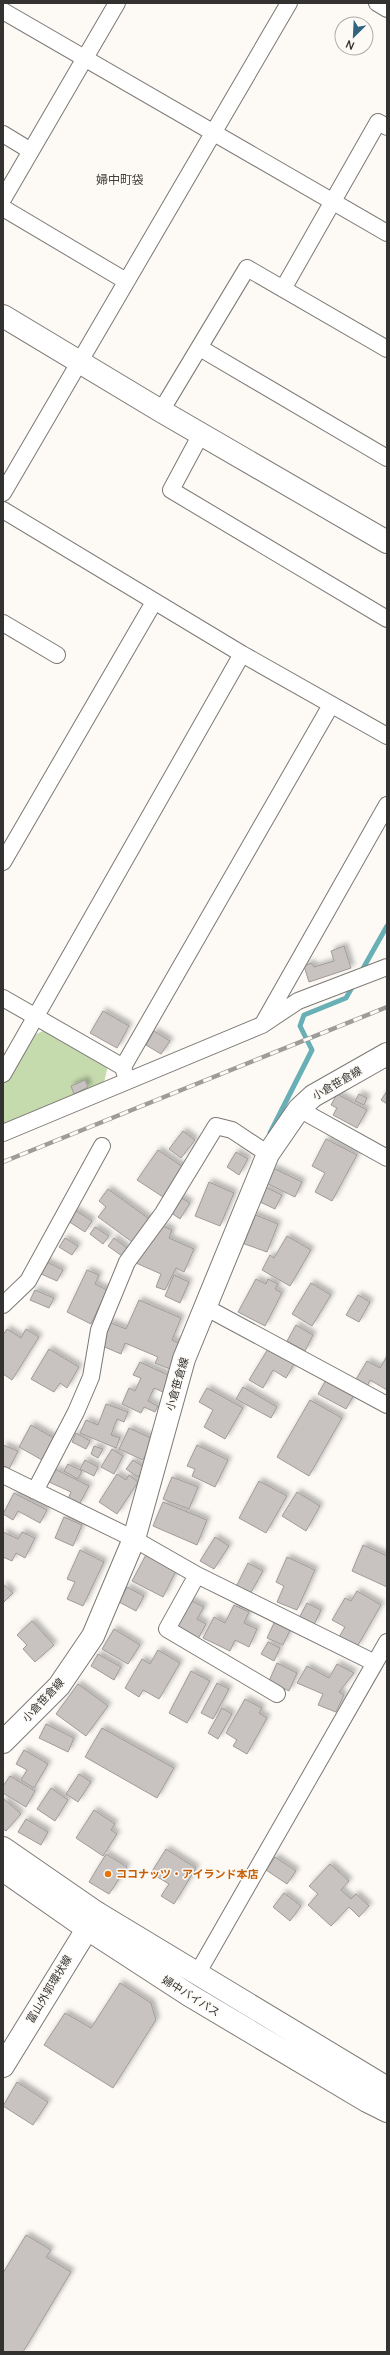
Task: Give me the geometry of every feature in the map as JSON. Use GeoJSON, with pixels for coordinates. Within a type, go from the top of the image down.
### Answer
{"type":"FeatureCollection","features":[{"type":"Feature","properties":{"kind":"main road"},"geometry":{"type":"LineString","coordinates":[[3,316],[161,411],[387,542]]}},
{"type":"Feature","properties":{"kind":"main road","name":"小倉笹倉線"},"geometry":{"type":"LineString","coordinates":[[3,1742],[58,1686],[92,1636],[134,1539],[184,1359],[268,1154],[299,1109],[313,1096],[387,1054]]}},
{"type":"Feature","properties":{"kind":"main road","name":"婦中バイパス"},"geometry":{"type":"LineString","coordinates":[[3,1848],[189,1996],[367,2101],[387,2111]]}},
{"type":"Feature","properties":{"kind":"main road","name":"婦中バイパス"},"geometry":{"type":"LineString","coordinates":[[3,1870],[92,1920],[197,1974],[387,2088]]}},
{"type":"Feature","properties":{"kind":"main road","name":"富山外郭環状線"},"geometry":{"type":"LineString","coordinates":[[3,2066],[92,1920]]}},
{"type":"Feature","properties":{"kind":"street"},"geometry":{"type":"LineString","coordinates":[[3,199],[117,3]]}},
{"type":"Feature","properties":{"kind":"street"},"geometry":{"type":"LineString","coordinates":[[3,493],[289,3]]}},
{"type":"Feature","properties":{"kind":"street"},"geometry":{"type":"LineString","coordinates":[[377,3],[387,9]]}},
{"type":"Feature","properties":{"kind":"street"},"geometry":{"type":"LineString","coordinates":[[3,11],[213,131],[387,234]]}},
{"type":"Feature","properties":{"kind":"street"},"geometry":{"type":"LineString","coordinates":[[283,289],[378,122],[387,127]]}},
{"type":"Feature","properties":{"kind":"street"},"geometry":{"type":"LineString","coordinates":[[3,134],[31,151]]}},
{"type":"Feature","properties":{"kind":"street"},"geometry":{"type":"LineString","coordinates":[[3,208],[126,281]]}},
{"type":"Feature","properties":{"kind":"street"},"geometry":{"type":"LineString","coordinates":[[161,411],[200,348],[246,268],[387,349]]}},
{"type":"Feature","properties":{"kind":"street"},"geometry":{"type":"LineString","coordinates":[[200,348],[387,458]]}},
{"type":"Feature","properties":{"kind":"street"},"geometry":{"type":"LineString","coordinates":[[201,434],[171,490],[387,619]]}},
{"type":"Feature","properties":{"kind":"street"},"geometry":{"type":"LineString","coordinates":[[3,510],[242,654],[387,736]]}},
{"type":"Feature","properties":{"kind":"street"},"geometry":{"type":"LineString","coordinates":[[3,862],[154,602]]}},
{"type":"Feature","properties":{"kind":"street"},"geometry":{"type":"LineString","coordinates":[[3,624],[57,655]]}},
{"type":"Feature","properties":{"kind":"street"},"geometry":{"type":"LineString","coordinates":[[3,1074],[242,654]]}},
{"type":"Feature","properties":{"kind":"street"},"geometry":{"type":"LineString","coordinates":[[125,1074],[331,705]]}},
{"type":"Feature","properties":{"kind":"street"},"geometry":{"type":"LineString","coordinates":[[262,1025],[387,805]]}},
{"type":"Feature","properties":{"kind":"street"},"geometry":{"type":"LineString","coordinates":[[3,1133],[125,1074],[262,1025],[298,1001],[387,967]]}},
{"type":"Feature","properties":{"kind":"street"},"geometry":{"type":"LineString","coordinates":[[3,998],[35,1016],[125,1074]]}},
{"type":"Feature","properties":{"kind":"street"},"geometry":{"type":"LineString","coordinates":[[299,1109],[387,1158]]}},
{"type":"Feature","properties":{"kind":"street"},"geometry":{"type":"LineString","coordinates":[[35,1491],[76,1412],[91,1377],[99,1330],[127,1262],[163,1212],[216,1126],[232,1130],[268,1154]]}},
{"type":"Feature","properties":{"kind":"street"},"geometry":{"type":"LineString","coordinates":[[3,1306],[28,1281],[102,1146]]}},
{"type":"Feature","properties":{"kind":"street"},"geometry":{"type":"LineString","coordinates":[[205,1308],[387,1405]]}},
{"type":"Feature","properties":{"kind":"street"},"geometry":{"type":"LineString","coordinates":[[3,1475],[134,1539],[197,1575],[375,1663]]}},
{"type":"Feature","properties":{"kind":"street"},"geometry":{"type":"LineString","coordinates":[[197,1575],[167,1630],[277,1694]]}},
{"type":"Feature","properties":{"kind":"street"},"geometry":{"type":"LineString","coordinates":[[197,1974],[387,1642]]}},
{"type":"Feature","properties":{"kind":"green space"},"geometry":{"type":"Polygon","coordinates":[[[45,1030],[108,1066],[104,1082],[3,1125],[3,1084],[30,1037],[45,1030]]]}},
{"type":"Feature","properties":{"kind":"building"},"geometry":{"type":"Polygon","coordinates":[[[344,946],[351,968],[309,982],[304,966],[311,963],[314,967],[334,961],[331,951],[344,946]]]}},
{"type":"Feature","properties":{"kind":"building"},"geometry":{"type":"Polygon","coordinates":[[[103,1011],[129,1026],[117,1048],[90,1033],[103,1011]]]}},
{"type":"Feature","properties":{"kind":"building"},"geometry":{"type":"Polygon","coordinates":[[[154,1031],[170,1041],[161,1054],[146,1045],[154,1031]]]}},
{"type":"Feature","properties":{"kind":"building"},"geometry":{"type":"Polygon","coordinates":[[[85,1080],[88,1087],[74,1094],[71,1086],[85,1080]]]}},
{"type":"Feature","properties":{"kind":"building"},"geometry":{"type":"Polygon","coordinates":[[[387,1091],[387,1104],[381,1100],[387,1091]]]}},
{"type":"Feature","properties":{"kind":"building"},"geometry":{"type":"Polygon","coordinates":[[[337,1094],[367,1110],[357,1128],[333,1115],[337,1108],[331,1105],[337,1094]]]}},
{"type":"Feature","properties":{"kind":"building"},"geometry":{"type":"Polygon","coordinates":[[[359,1094],[367,1098],[364,1105],[355,1101],[359,1094]]]}},
{"type":"Feature","properties":{"kind":"building"},"geometry":{"type":"Polygon","coordinates":[[[183,1131],[195,1140],[181,1158],[169,1149],[183,1131]]]}},
{"type":"Feature","properties":{"kind":"building"},"geometry":{"type":"Polygon","coordinates":[[[326,1139],[357,1155],[332,1201],[315,1192],[325,1173],[312,1166],[326,1139]]]}},
{"type":"Feature","properties":{"kind":"building"},"geometry":{"type":"Polygon","coordinates":[[[158,1150],[183,1167],[163,1197],[137,1180],[158,1150]]]}},
{"type":"Feature","properties":{"kind":"building"},"geometry":{"type":"Polygon","coordinates":[[[236,1152],[248,1159],[239,1175],[227,1167],[236,1152]]]}},
{"type":"Feature","properties":{"kind":"building"},"geometry":{"type":"Polygon","coordinates":[[[273,1168],[302,1182],[295,1197],[266,1183],[273,1168]]]}},
{"type":"Feature","properties":{"kind":"building"},"geometry":{"type":"Polygon","coordinates":[[[209,1182],[234,1193],[220,1226],[195,1216],[209,1182]]]}},
{"type":"Feature","properties":{"kind":"building"},"geometry":{"type":"Polygon","coordinates":[[[265,1187],[282,1195],[275,1209],[258,1201],[265,1187]]]}},
{"type":"Feature","properties":{"kind":"building"},"geometry":{"type":"Polygon","coordinates":[[[108,1189],[152,1221],[135,1244],[98,1217],[106,1207],[99,1201],[108,1189]]]}},
{"type":"Feature","properties":{"kind":"building"},"geometry":{"type":"Polygon","coordinates":[[[180,1197],[190,1203],[180,1219],[170,1212],[180,1197]]]}},
{"type":"Feature","properties":{"kind":"building"},"geometry":{"type":"Polygon","coordinates":[[[75,1210],[92,1221],[85,1232],[68,1221],[75,1210]]]}},
{"type":"Feature","properties":{"kind":"building"},"geometry":{"type":"Polygon","coordinates":[[[253,1214],[278,1224],[267,1252],[242,1243],[253,1214]]]}},
{"type":"Feature","properties":{"kind":"building"},"geometry":{"type":"Polygon","coordinates":[[[163,1226],[172,1230],[169,1238],[194,1249],[184,1272],[176,1268],[165,1290],[156,1287],[161,1274],[136,1263],[163,1226]]]}},
{"type":"Feature","properties":{"kind":"building"},"geometry":{"type":"Polygon","coordinates":[[[95,1227],[109,1236],[103,1244],[90,1234],[95,1227]]]}},
{"type":"Feature","properties":{"kind":"building"},"geometry":{"type":"Polygon","coordinates":[[[287,1236],[311,1250],[290,1286],[262,1270],[270,1255],[274,1258],[287,1236]]]}},
{"type":"Feature","properties":{"kind":"building"},"geometry":{"type":"Polygon","coordinates":[[[65,1238],[78,1246],[72,1255],[59,1247],[65,1238]]]}},
{"type":"Feature","properties":{"kind":"building"},"geometry":{"type":"Polygon","coordinates":[[[114,1238],[127,1248],[122,1256],[108,1246],[114,1238]]]}},
{"type":"Feature","properties":{"kind":"building"},"geometry":{"type":"Polygon","coordinates":[[[45,1261],[63,1270],[57,1281],[39,1273],[45,1261]]]}},
{"type":"Feature","properties":{"kind":"building"},"geometry":{"type":"Polygon","coordinates":[[[87,1270],[99,1275],[95,1284],[107,1290],[91,1324],[67,1312],[87,1270]]]}},
{"type":"Feature","properties":{"kind":"building"},"geometry":{"type":"Polygon","coordinates":[[[174,1275],[189,1282],[180,1303],[165,1296],[174,1275]]]}},
{"type":"Feature","properties":{"kind":"building"},"geometry":{"type":"Polygon","coordinates":[[[256,1279],[266,1284],[268,1279],[278,1284],[275,1289],[282,1293],[265,1326],[238,1312],[256,1279]]]}},
{"type":"Feature","properties":{"kind":"building"},"geometry":{"type":"Polygon","coordinates":[[[311,1283],[331,1295],[312,1326],[292,1314],[311,1283]]]}},
{"type":"Feature","properties":{"kind":"building"},"geometry":{"type":"Polygon","coordinates":[[[35,1290],[54,1298],[49,1308],[30,1300],[35,1290]]]}},
{"type":"Feature","properties":{"kind":"building"},"geometry":{"type":"Polygon","coordinates":[[[358,1295],[370,1302],[359,1322],[346,1315],[358,1295]]]}},
{"type":"Feature","properties":{"kind":"building"},"geometry":{"type":"Polygon","coordinates":[[[139,1300],[181,1318],[172,1340],[181,1344],[170,1369],[155,1363],[158,1357],[125,1343],[121,1354],[100,1345],[109,1322],[126,1329],[139,1300]]]}},
{"type":"Feature","properties":{"kind":"building"},"geometry":{"type":"Polygon","coordinates":[[[296,1325],[313,1335],[305,1351],[287,1341],[296,1325]]]}},
{"type":"Feature","properties":{"kind":"building"},"geometry":{"type":"Polygon","coordinates":[[[7,1329],[21,1338],[26,1329],[39,1337],[12,1380],[3,1374],[3,1335],[7,1329]]]}},
{"type":"Feature","properties":{"kind":"building"},"geometry":{"type":"Polygon","coordinates":[[[49,1349],[79,1367],[67,1388],[60,1383],[54,1392],[31,1379],[49,1349]]]}},
{"type":"Feature","properties":{"kind":"building"},"geometry":{"type":"Polygon","coordinates":[[[268,1349],[294,1364],[286,1378],[273,1370],[263,1388],[249,1380],[268,1349]]]}},
{"type":"Feature","properties":{"kind":"building"},"geometry":{"type":"Polygon","coordinates":[[[387,1356],[387,1390],[370,1380],[367,1387],[355,1381],[367,1361],[380,1368],[387,1356]]]}},
{"type":"Feature","properties":{"kind":"building"},"geometry":{"type":"Polygon","coordinates":[[[140,1362],[170,1376],[163,1392],[154,1388],[148,1401],[158,1406],[155,1412],[144,1407],[141,1413],[122,1404],[129,1388],[135,1391],[141,1378],[133,1375],[140,1362]]]}},
{"type":"Feature","properties":{"kind":"building"},"geometry":{"type":"Polygon","coordinates":[[[326,1380],[354,1395],[346,1409],[318,1394],[326,1380]]]}},
{"type":"Feature","properties":{"kind":"building"},"geometry":{"type":"Polygon","coordinates":[[[243,1387],[277,1407],[271,1418],[236,1399],[243,1387]]]}},
{"type":"Feature","properties":{"kind":"building"},"geometry":{"type":"Polygon","coordinates":[[[207,1388],[243,1408],[225,1439],[204,1427],[213,1410],[199,1402],[207,1388]]]}},
{"type":"Feature","properties":{"kind":"building"},"geometry":{"type":"Polygon","coordinates":[[[310,1400],[342,1418],[309,1476],[277,1457],[310,1400]]]}},
{"type":"Feature","properties":{"kind":"building"},"geometry":{"type":"Polygon","coordinates":[[[106,1404],[128,1412],[124,1422],[117,1419],[111,1435],[120,1438],[116,1448],[80,1433],[86,1420],[98,1425],[106,1404]]]}},
{"type":"Feature","properties":{"kind":"building"},"geometry":{"type":"Polygon","coordinates":[[[31,1425],[54,1438],[42,1460],[19,1447],[31,1425]]]}},
{"type":"Feature","properties":{"kind":"building"},"geometry":{"type":"Polygon","coordinates":[[[129,1428],[153,1439],[143,1460],[119,1449],[129,1428]]]}},
{"type":"Feature","properties":{"kind":"building"},"geometry":{"type":"Polygon","coordinates":[[[76,1433],[90,1441],[86,1449],[72,1442],[76,1433]]]}},
{"type":"Feature","properties":{"kind":"building"},"geometry":{"type":"Polygon","coordinates":[[[3,1445],[18,1451],[9,1469],[3,1466],[3,1445]]]}},
{"type":"Feature","properties":{"kind":"building"},"geometry":{"type":"Polygon","coordinates":[[[197,1445],[228,1460],[215,1487],[192,1476],[195,1469],[187,1466],[197,1445]]]}},
{"type":"Feature","properties":{"kind":"building"},"geometry":{"type":"Polygon","coordinates":[[[94,1446],[103,1449],[98,1458],[91,1454],[94,1446]]]}},
{"type":"Feature","properties":{"kind":"building"},"geometry":{"type":"Polygon","coordinates":[[[112,1449],[123,1456],[114,1474],[101,1467],[112,1449]]]}},
{"type":"Feature","properties":{"kind":"building"},"geometry":{"type":"Polygon","coordinates":[[[85,1460],[98,1467],[94,1476],[80,1469],[85,1460]]]}},
{"type":"Feature","properties":{"kind":"building"},"geometry":{"type":"Polygon","coordinates":[[[133,1460],[145,1468],[138,1477],[126,1469],[133,1460]]]}},
{"type":"Feature","properties":{"kind":"building"},"geometry":{"type":"Polygon","coordinates":[[[68,1464],[82,1471],[78,1479],[64,1471],[68,1464]]]}},
{"type":"Feature","properties":{"kind":"building"},"geometry":{"type":"Polygon","coordinates":[[[55,1469],[89,1486],[79,1505],[68,1499],[71,1492],[49,1482],[55,1469]]]}},
{"type":"Feature","properties":{"kind":"building"},"geometry":{"type":"Polygon","coordinates":[[[117,1474],[126,1480],[129,1475],[138,1482],[117,1514],[99,1502],[117,1474]]]}},
{"type":"Feature","properties":{"kind":"building"},"geometry":{"type":"Polygon","coordinates":[[[172,1477],[198,1487],[189,1509],[163,1499],[172,1477]]]}},
{"type":"Feature","properties":{"kind":"building"},"geometry":{"type":"Polygon","coordinates":[[[259,1481],[287,1496],[266,1533],[239,1518],[259,1481]]]}},
{"type":"Feature","properties":{"kind":"building"},"geometry":{"type":"Polygon","coordinates":[[[297,1492],[320,1506],[306,1531],[282,1516],[297,1492]]]}},
{"type":"Feature","properties":{"kind":"building"},"geometry":{"type":"Polygon","coordinates":[[[14,1493],[47,1510],[40,1523],[18,1511],[13,1520],[3,1514],[14,1493]]]}},
{"type":"Feature","properties":{"kind":"building"},"geometry":{"type":"Polygon","coordinates":[[[163,1502],[207,1520],[197,1545],[153,1526],[163,1502]]]}},
{"type":"Feature","properties":{"kind":"building"},"geometry":{"type":"Polygon","coordinates":[[[64,1517],[82,1525],[73,1546],[55,1538],[64,1517]]]}},
{"type":"Feature","properties":{"kind":"building"},"geometry":{"type":"Polygon","coordinates":[[[3,1532],[18,1539],[22,1532],[35,1538],[25,1558],[16,1553],[12,1561],[3,1557],[3,1532]]]}},
{"type":"Feature","properties":{"kind":"building"},"geometry":{"type":"Polygon","coordinates":[[[215,1537],[229,1546],[214,1569],[200,1561],[215,1537]]]}},
{"type":"Feature","properties":{"kind":"building"},"geometry":{"type":"Polygon","coordinates":[[[363,1545],[387,1556],[387,1587],[352,1571],[363,1545]]]}},
{"type":"Feature","properties":{"kind":"building"},"geometry":{"type":"Polygon","coordinates":[[[80,1550],[104,1562],[83,1606],[67,1599],[75,1582],[67,1579],[80,1550]]]}},
{"type":"Feature","properties":{"kind":"building"},"geometry":{"type":"Polygon","coordinates":[[[147,1553],[177,1569],[163,1597],[132,1581],[147,1553]]]}},
{"type":"Feature","properties":{"kind":"building"},"geometry":{"type":"Polygon","coordinates":[[[287,1557],[315,1570],[297,1610],[277,1602],[284,1586],[276,1582],[287,1557]]]}},
{"type":"Feature","properties":{"kind":"building"},"geometry":{"type":"Polygon","coordinates":[[[248,1563],[263,1571],[250,1594],[236,1587],[248,1563]]]}},
{"type":"Feature","properties":{"kind":"building"},"geometry":{"type":"Polygon","coordinates":[[[3,1584],[13,1593],[3,1603],[3,1584]]]}},
{"type":"Feature","properties":{"kind":"building"},"geometry":{"type":"Polygon","coordinates":[[[127,1587],[144,1596],[136,1611],[119,1602],[127,1587]]]}},
{"type":"Feature","properties":{"kind":"building"},"geometry":{"type":"Polygon","coordinates":[[[357,1591],[381,1605],[357,1647],[339,1637],[345,1627],[332,1620],[345,1598],[351,1601],[357,1591]]]}},
{"type":"Feature","properties":{"kind":"building"},"geometry":{"type":"Polygon","coordinates":[[[190,1600],[204,1607],[197,1619],[206,1624],[198,1639],[176,1627],[190,1600]]]}},
{"type":"Feature","properties":{"kind":"building"},"geometry":{"type":"Polygon","coordinates":[[[307,1603],[321,1610],[314,1625],[299,1618],[307,1603]]]}},
{"type":"Feature","properties":{"kind":"building"},"geometry":{"type":"Polygon","coordinates":[[[234,1605],[249,1612],[244,1623],[257,1629],[249,1647],[235,1640],[230,1651],[203,1638],[214,1617],[225,1623],[234,1605]]]}},
{"type":"Feature","properties":{"kind":"building"},"geometry":{"type":"Polygon","coordinates":[[[32,1621],[54,1645],[35,1662],[23,1649],[27,1645],[17,1635],[32,1621]]]}},
{"type":"Feature","properties":{"kind":"building"},"geometry":{"type":"Polygon","coordinates":[[[275,1621],[291,1628],[283,1645],[267,1638],[275,1621]]]}},
{"type":"Feature","properties":{"kind":"building"},"geometry":{"type":"Polygon","coordinates":[[[114,1629],[140,1645],[128,1664],[102,1649],[114,1629]]]}},
{"type":"Feature","properties":{"kind":"building"},"geometry":{"type":"Polygon","coordinates":[[[268,1642],[280,1648],[274,1661],[261,1654],[268,1642]]]}},
{"type":"Feature","properties":{"kind":"building"},"geometry":{"type":"Polygon","coordinates":[[[158,1650],[180,1663],[159,1699],[143,1690],[139,1697],[125,1688],[142,1659],[150,1664],[158,1650]]]}},
{"type":"Feature","properties":{"kind":"building"},"geometry":{"type":"Polygon","coordinates":[[[98,1654],[121,1667],[114,1680],[91,1666],[98,1654]]]}},
{"type":"Feature","properties":{"kind":"building"},"geometry":{"type":"Polygon","coordinates":[[[277,1663],[297,1673],[289,1691],[269,1681],[277,1663]]]}},
{"type":"Feature","properties":{"kind":"building"},"geometry":{"type":"Polygon","coordinates":[[[337,1664],[354,1673],[339,1692],[344,1695],[336,1712],[318,1705],[323,1694],[297,1683],[307,1666],[329,1678],[337,1664]]]}},
{"type":"Feature","properties":{"kind":"building"},"geometry":{"type":"Polygon","coordinates":[[[191,1671],[210,1681],[187,1723],[169,1713],[191,1671]]]}},
{"type":"Feature","properties":{"kind":"building"},"geometry":{"type":"Polygon","coordinates":[[[217,1683],[229,1689],[213,1719],[201,1713],[217,1683]]]}},
{"type":"Feature","properties":{"kind":"building"},"geometry":{"type":"Polygon","coordinates":[[[78,1684],[108,1706],[86,1736],[56,1714],[78,1684]]]}},
{"type":"Feature","properties":{"kind":"building"},"geometry":{"type":"Polygon","coordinates":[[[245,1699],[262,1708],[259,1713],[267,1718],[247,1754],[233,1746],[237,1740],[226,1733],[245,1699]]]}},
{"type":"Feature","properties":{"kind":"building"},"geometry":{"type":"Polygon","coordinates":[[[222,1708],[232,1714],[218,1739],[208,1733],[222,1708]]]}},
{"type":"Feature","properties":{"kind":"building"},"geometry":{"type":"Polygon","coordinates":[[[46,1724],[74,1738],[68,1752],[39,1738],[46,1724]]]}},
{"type":"Feature","properties":{"kind":"building"},"geometry":{"type":"Polygon","coordinates":[[[102,1728],[174,1768],[157,1798],[85,1757],[102,1728]]]}},
{"type":"Feature","properties":{"kind":"building"},"geometry":{"type":"Polygon","coordinates":[[[24,1750],[48,1764],[34,1788],[21,1780],[27,1770],[16,1764],[24,1750]]]}},
{"type":"Feature","properties":{"kind":"building"},"geometry":{"type":"Polygon","coordinates":[[[79,1774],[91,1782],[78,1802],[66,1794],[79,1774]]]}},
{"type":"Feature","properties":{"kind":"building"},"geometry":{"type":"Polygon","coordinates":[[[10,1776],[35,1791],[26,1807],[3,1793],[3,1786],[10,1776]]]}},
{"type":"Feature","properties":{"kind":"building"},"geometry":{"type":"Polygon","coordinates":[[[51,1788],[68,1800],[55,1821],[37,1809],[51,1788]]]}},
{"type":"Feature","properties":{"kind":"building"},"geometry":{"type":"Polygon","coordinates":[[[3,1798],[21,1814],[6,1831],[3,1829],[3,1798]]]}},
{"type":"Feature","properties":{"kind":"building"},"geometry":{"type":"Polygon","coordinates":[[[94,1810],[115,1824],[111,1830],[117,1834],[103,1856],[76,1838],[94,1810]]]}},
{"type":"Feature","properties":{"kind":"building"},"geometry":{"type":"Polygon","coordinates":[[[26,1819],[48,1832],[41,1845],[18,1832],[26,1819]]]}},
{"type":"Feature","properties":{"kind":"building"},"geometry":{"type":"Polygon","coordinates":[[[166,1849],[196,1868],[174,1904],[161,1896],[169,1884],[151,1873],[166,1849]]]}},
{"type":"Feature","properties":{"kind":"building","name":"ココナッツ・アイランド本店"},"geometry":{"type":"Polygon","coordinates":[[[106,1854],[127,1867],[109,1894],[89,1882],[106,1854]]]}},
{"type":"Feature","properties":{"kind":"building"},"geometry":{"type":"Polygon","coordinates":[[[275,1857],[296,1871],[287,1884],[266,1870],[275,1857]]]}},
{"type":"Feature","properties":{"kind":"building"},"geometry":{"type":"Polygon","coordinates":[[[330,1864],[349,1881],[341,1890],[351,1899],[356,1894],[369,1906],[359,1917],[349,1907],[331,1926],[308,1905],[318,1894],[309,1886],[330,1864]]]}},
{"type":"Feature","properties":{"kind":"building"},"geometry":{"type":"Polygon","coordinates":[[[284,1893],[301,1906],[290,1921],[273,1907],[284,1893]]]}},
{"type":"Feature","properties":{"kind":"building"},"geometry":{"type":"Polygon","coordinates":[[[120,1983],[151,2003],[156,2020],[113,2088],[44,2045],[65,2013],[91,2028],[120,1983]]]}},
{"type":"Feature","properties":{"kind":"building"},"geometry":{"type":"Polygon","coordinates":[[[17,2082],[48,2102],[33,2125],[3,2106],[17,2082]]]}},
{"type":"Feature","properties":{"kind":"building"},"geometry":{"type":"Polygon","coordinates":[[[26,2235],[51,2250],[46,2257],[71,2272],[23,2352],[3,2352],[3,2273],[26,2235]]]}},
{"type":"Feature","properties":{"kind":"waterway"},"geometry":{"type":"LineString","coordinates":[[361,972],[387,926]]}},
{"type":"Feature","properties":{"kind":"waterway"},"geometry":{"type":"LineString","coordinates":[[270,1133],[312,1050],[300,1026],[304,1015],[346,998],[354,984]]}},
{"type":"Feature","properties":{"kind":"railway"},"geometry":{"type":"LineString","coordinates":[[3,1162],[387,1007]]}},
{"type":"Feature","properties":{"kind":"place","name":"ココナッツ・アイランド本店"},"geometry":{"type":"Point","coordinates":[108,1874]}},
{"type":"Feature","properties":{"kind":"district","name":"婦中町袋"},"geometry":{"type":"Point","coordinates":[120,180]}}]}
